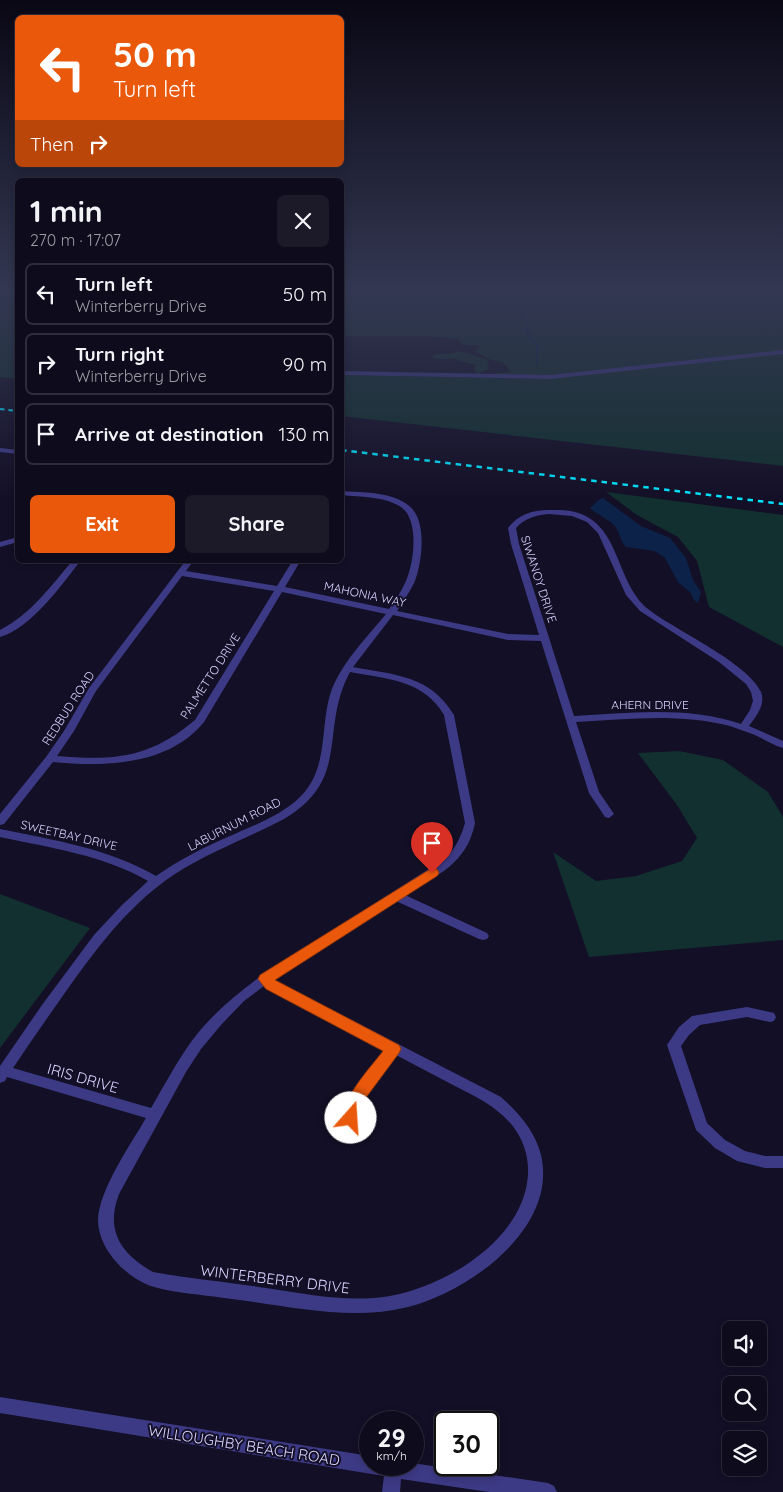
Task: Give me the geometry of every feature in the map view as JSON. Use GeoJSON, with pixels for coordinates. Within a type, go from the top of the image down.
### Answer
{"type":"FeatureCollection","features":[{"type":"Feature","properties":{"kind":"street"},"geometry":{"type":"LineString","coordinates":[[344,373],[550,377],[693,362]]}},
{"type":"Feature","properties":{"kind":"street"},"geometry":{"type":"LineString","coordinates":[[0,450],[15,452]]}},
{"type":"Feature","properties":{"kind":"street","name":"LABURNUM ROAD"},"geometry":{"type":"LineString","coordinates":[[2,1074],[25,1037],[95,941],[116,916],[171,871],[207,851],[278,817],[307,797],[323,772],[332,710],[339,685],[348,668],[402,596],[415,569],[417,530],[411,511],[396,501],[344,493]]}},
{"type":"Feature","properties":{"kind":"street","name":"SIWANOY DRIVE"},"geometry":{"type":"LineString","coordinates":[[609,814],[594,793],[515,544],[512,528],[515,523],[530,515],[541,512],[564,512],[596,524],[605,539],[628,593],[640,606],[731,668],[748,682],[756,692],[758,702],[753,715],[744,726]]}},
{"type":"Feature","properties":{"kind":"street"},"geometry":{"type":"LineString","coordinates":[[0,544],[15,540]]}},
{"type":"Feature","properties":{"kind":"street"},"geometry":{"type":"LineString","coordinates":[[0,634],[16,626],[28,616],[74,563]]}},
{"type":"Feature","properties":{"kind":"street","name":"REDBUD ROAD"},"geometry":{"type":"LineString","coordinates":[[0,821],[50,759],[69,731],[92,690],[188,563]]}},
{"type":"Feature","properties":{"kind":"street","name":"PALMETTO DRIVE"},"geometry":{"type":"LineString","coordinates":[[50,759],[85,763],[125,760],[154,752],[181,738],[199,722],[295,563]]}},
{"type":"Feature","properties":{"kind":"street","name":"MAHONIA WAY"},"geometry":{"type":"LineString","coordinates":[[180,573],[280,589],[508,637],[545,638]]}},
{"type":"Feature","properties":{"kind":"street","name":"WINTERBERRY DRIVE"},"geometry":{"type":"LineString","coordinates":[[265,979],[271,985],[496,1101],[512,1114],[524,1130],[532,1147],[537,1168],[531,1201],[522,1218],[503,1243],[472,1270],[450,1283],[412,1299],[352,1306],[151,1279],[137,1272],[124,1261],[113,1246],[108,1233],[106,1212],[112,1192],[196,1044],[216,1021],[240,998],[265,979],[450,861],[460,851],[468,834],[470,823],[449,714],[445,704],[439,697],[418,684],[348,668]]}},
{"type":"Feature","properties":{"kind":"street","name":"AHERN DRIVE"},"geometry":{"type":"LineString","coordinates":[[571,719],[679,715],[721,720],[744,726],[783,745]]}},
{"type":"Feature","properties":{"kind":"street","name":"SWEETBAY DRIVE"},"geometry":{"type":"LineString","coordinates":[[0,833],[113,859],[144,872],[157,881]]}},
{"type":"Feature","properties":{"kind":"street"},"geometry":{"type":"LineString","coordinates":[[396,896],[483,936]]}},
{"type":"Feature","properties":{"kind":"street"},"geometry":{"type":"LineString","coordinates":[[770,1017],[747,1012],[698,1020],[684,1031],[674,1046],[701,1126],[720,1144],[742,1157],[765,1162],[783,1162]]}},
{"type":"Feature","properties":{"kind":"street"},"geometry":{"type":"LineString","coordinates":[[352,1132],[351,1118],[355,1101],[393,1049]]}},
{"type":"Feature","properties":{"kind":"street","name":"IRIS DRIVE"},"geometry":{"type":"LineString","coordinates":[[2,1074],[154,1115]]}},
{"type":"Feature","properties":{"kind":"street","name":"WILLOUGHBY BEACH ROAD"},"geometry":{"type":"LineString","coordinates":[[0,1405],[359,1463]]}},
{"type":"Feature","properties":{"kind":"street","name":"WILLOUGHBY BEACH ROAD"},"geometry":{"type":"LineString","coordinates":[[424,1473],[548,1492]]}},
{"type":"Feature","properties":{"kind":"street"},"geometry":{"type":"LineString","coordinates":[[391,1492],[393,1476]]}},
{"type":"Feature","properties":{"kind":"green space"},"geometry":{"type":"Polygon","coordinates":[[[0,362],[15,362],[15,379],[0,377],[0,362]]]}},
{"type":"Feature","properties":{"kind":"green space"},"geometry":{"type":"Polygon","coordinates":[[[464,362],[488,362],[489,369],[477,374],[474,369],[476,365],[464,362]]]}},
{"type":"Feature","properties":{"kind":"green space"},"geometry":{"type":"Polygon","coordinates":[[[500,362],[783,362],[783,466],[344,416],[344,375],[539,379],[540,377],[494,375],[496,373],[511,372],[500,362]]]}},
{"type":"Feature","properties":{"kind":"green space"},"geometry":{"type":"Polygon","coordinates":[[[606,492],[783,515],[783,647],[709,607],[697,561],[678,537],[637,515],[606,492]]]}},
{"type":"Feature","properties":{"kind":"green space"},"geometry":{"type":"Polygon","coordinates":[[[679,751],[723,760],[768,792],[783,817],[783,940],[589,957],[553,852],[596,881],[636,876],[682,861],[697,838],[677,805],[638,753],[679,751]]]}},
{"type":"Feature","properties":{"kind":"green space"},"geometry":{"type":"Polygon","coordinates":[[[0,894],[90,928],[0,1048],[0,894]]]}},
{"type":"Feature","properties":{"kind":"water"},"geometry":{"type":"Polygon","coordinates":[[[603,498],[641,526],[670,538],[686,558],[693,580],[701,592],[698,603],[694,600],[691,593],[678,582],[665,558],[654,551],[626,547],[614,525],[590,508],[603,498]]]}},
{"type":"Feature","properties":{"kind":"railway"},"geometry":{"type":"LineString","coordinates":[[0,409],[15,411]]}},
{"type":"Feature","properties":{"kind":"railway"},"geometry":{"type":"LineString","coordinates":[[344,450],[783,504]]}},
{"type":"Feature","properties":{"kind":"route"},"geometry":{"type":"LineString","coordinates":[[351,1118],[355,1101],[393,1049],[271,985],[265,979],[432,873]]}}]}
